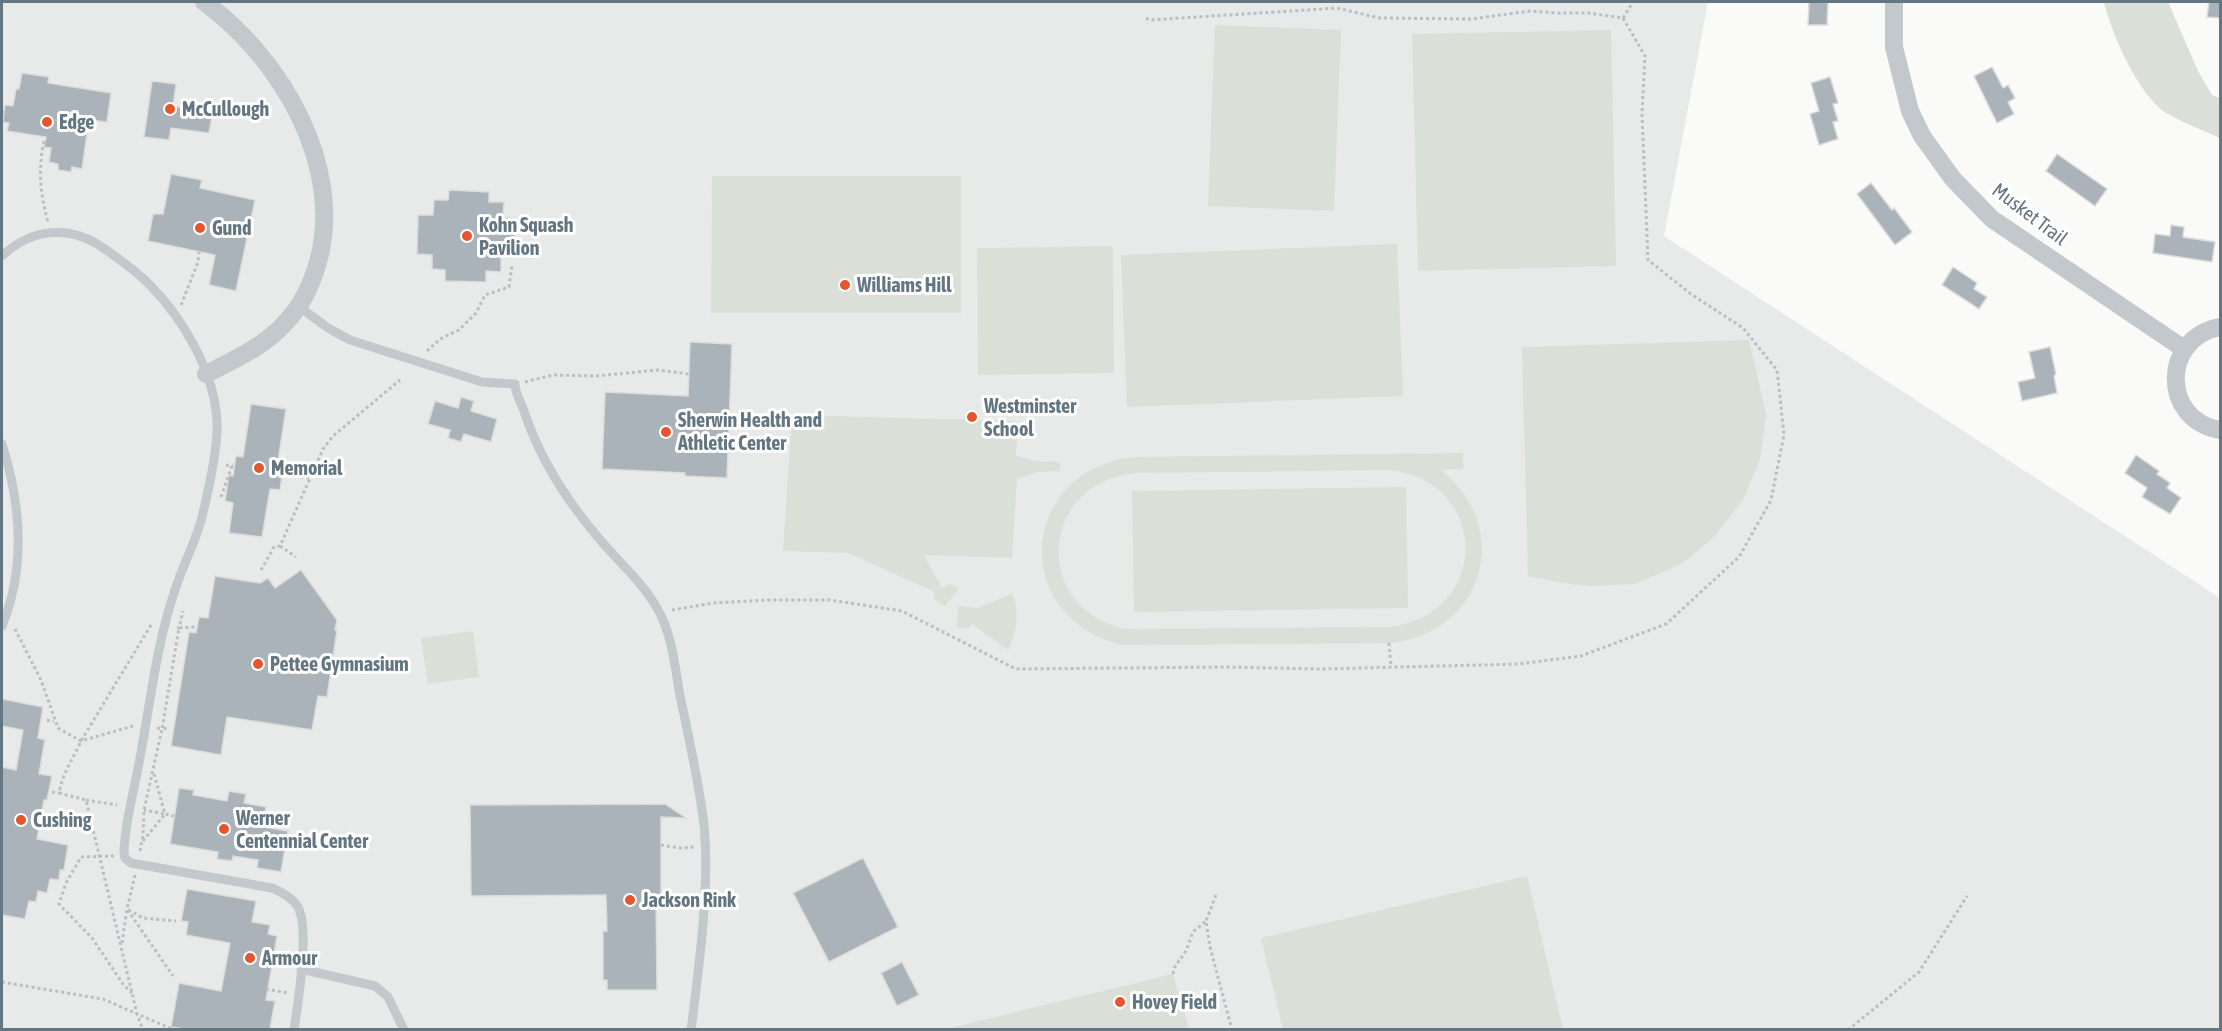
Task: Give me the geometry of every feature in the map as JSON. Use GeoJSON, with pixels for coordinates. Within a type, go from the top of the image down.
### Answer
{"type":"FeatureCollection","features":[{"type":"Feature","properties":{"kind":"street"},"geometry":{"type":"LineString","coordinates":[[204,2],[237,28],[272,69],[293,104],[315,157],[323,188],[325,225],[323,244],[315,273],[298,306],[278,331],[254,349],[206,374]]}},
{"type":"Feature","properties":{"kind":"street","name":"Musket Trail"},"geometry":{"type":"LineString","coordinates":[[1894,2],[1894,47],[1910,111],[1922,136],[1953,179],[1992,219],[2184,349]]}},
{"type":"Feature","properties":{"kind":"street"},"geometry":{"type":"LineString","coordinates":[[2220,327],[2210,329],[2195,337],[2184,349],[2177,364],[2175,380],[2178,396],[2185,410],[2197,421],[2211,429],[2220,430]]}},
{"type":"Feature","properties":{"kind":"lane"},"geometry":{"type":"LineString","coordinates":[[2,256],[21,240],[51,232],[69,233],[101,246],[148,283],[176,317],[194,347],[206,374],[217,420],[215,445],[203,513],[175,589],[163,631],[124,856],[131,863],[272,888],[284,893],[296,904],[303,930],[294,1029]]}},
{"type":"Feature","properties":{"kind":"lane"},"geometry":{"type":"LineString","coordinates":[[298,306],[344,338],[482,382],[514,384],[538,448],[557,482],[586,524],[640,583],[660,614],[673,659],[690,742],[701,802],[705,847],[702,920],[691,1029]]}},
{"type":"Feature","properties":{"kind":"lane"},"geometry":{"type":"LineString","coordinates":[[2,444],[11,475],[18,526],[15,580],[2,626]]}},
{"type":"Feature","properties":{"kind":"lane"},"geometry":{"type":"LineString","coordinates":[[301,969],[375,986],[388,997],[404,1029]]}},
{"type":"Feature","properties":{"kind":"path"},"geometry":{"type":"LineString","coordinates":[[1623,18],[1634,2]]}},
{"type":"Feature","properties":{"kind":"path"},"geometry":{"type":"LineString","coordinates":[[1145,18],[1150,20],[1337,8],[1379,18],[1472,20],[1530,11],[1588,13],[1623,18]]}},
{"type":"Feature","properties":{"kind":"path"},"geometry":{"type":"LineString","coordinates":[[660,614],[714,603],[768,600],[830,600],[902,611],[1016,669],[1225,667],[1322,669],[1519,664],[1581,656],[1666,624],[1738,557],[1771,500],[1784,435],[1777,370],[1743,328],[1691,294],[1648,260],[1642,113],[1645,56],[1623,18]]}},
{"type":"Feature","properties":{"kind":"path"},"geometry":{"type":"LineString","coordinates":[[44,141],[39,163],[41,196],[51,232]]}},
{"type":"Feature","properties":{"kind":"path"},"geometry":{"type":"LineString","coordinates":[[176,317],[193,276],[199,252]]}},
{"type":"Feature","properties":{"kind":"path"},"geometry":{"type":"LineString","coordinates":[[417,361],[440,339],[459,330],[476,313],[485,295],[509,287],[512,265]]}},
{"type":"Feature","properties":{"kind":"path"},"geometry":{"type":"LineString","coordinates":[[514,384],[554,375],[596,376],[658,370],[688,374]]}},
{"type":"Feature","properties":{"kind":"path"},"geometry":{"type":"LineString","coordinates":[[280,546],[319,456],[333,436],[400,380]]}},
{"type":"Feature","properties":{"kind":"path"},"geometry":{"type":"LineString","coordinates":[[283,474],[309,478]]}},
{"type":"Feature","properties":{"kind":"path"},"geometry":{"type":"LineString","coordinates":[[261,570],[274,547],[280,546],[296,558]]}},
{"type":"Feature","properties":{"kind":"path"},"geometry":{"type":"LineString","coordinates":[[162,729],[179,628],[195,627]]}},
{"type":"Feature","properties":{"kind":"path"},"geometry":{"type":"LineString","coordinates":[[15,629],[40,680],[58,728],[81,741],[137,725],[168,728]]}},
{"type":"Feature","properties":{"kind":"path"},"geometry":{"type":"LineString","coordinates":[[1389,643],[1390,667]]}},
{"type":"Feature","properties":{"kind":"path"},"geometry":{"type":"LineString","coordinates":[[47,720],[54,720]]}},
{"type":"Feature","properties":{"kind":"path"},"geometry":{"type":"LineString","coordinates":[[153,772],[165,814],[174,816]]}},
{"type":"Feature","properties":{"kind":"path"},"geometry":{"type":"LineString","coordinates":[[52,792],[59,793]]}},
{"type":"Feature","properties":{"kind":"path"},"geometry":{"type":"LineString","coordinates":[[661,845],[680,848],[705,847]]}},
{"type":"Feature","properties":{"kind":"path"},"geometry":{"type":"LineString","coordinates":[[124,856],[81,856],[66,883],[59,904],[92,938],[123,984],[133,994]]}},
{"type":"Feature","properties":{"kind":"path"},"geometry":{"type":"LineString","coordinates":[[1173,974],[1174,968],[1186,951],[1193,932],[1206,921],[1216,895]]}},
{"type":"Feature","properties":{"kind":"path"},"geometry":{"type":"LineString","coordinates":[[1848,1029],[1919,972],[1967,896]]}},
{"type":"Feature","properties":{"kind":"path"},"geometry":{"type":"LineString","coordinates":[[122,947],[127,909],[143,918],[176,921]]}},
{"type":"Feature","properties":{"kind":"path"},"geometry":{"type":"LineString","coordinates":[[1206,921],[1210,947],[1232,1029]]}},
{"type":"Feature","properties":{"kind":"path"},"geometry":{"type":"LineString","coordinates":[[2,982],[103,999],[137,1014],[143,1029]]}},
{"type":"Feature","properties":{"kind":"path"},"geometry":{"type":"LineString","coordinates":[[266,989],[289,993]]}},
{"type":"Feature","properties":{"kind":"path"},"geometry":{"type":"LineString","coordinates":[[166,1027],[173,1029]]}},
{"type":"Feature","properties":{"kind":"shaded area","name":"Westminster School"},"geometry":{"type":"Polygon","coordinates":[[[2,2],[1708,2],[1664,236],[2220,598],[2220,1029],[2,1030],[2,2]]]}},
{"type":"Feature","properties":{"kind":"shaded area"},"geometry":{"type":"Polygon","coordinates":[[[2104,2],[2168,2],[2198,71],[2212,95],[2220,98],[2220,138],[2173,117],[2156,105],[2136,79],[2113,30],[2104,2]]]}},
{"type":"Feature","properties":{"kind":"shaded area"},"geometry":{"type":"Polygon","coordinates":[[[1215,25],[1341,30],[1334,211],[1208,206],[1215,25]]]}},
{"type":"Feature","properties":{"kind":"shaded area"},"geometry":{"type":"Polygon","coordinates":[[[1611,30],[1616,266],[1418,271],[1412,34],[1611,30]]]}},
{"type":"Feature","properties":{"kind":"shaded area"},"geometry":{"type":"Polygon","coordinates":[[[712,176],[961,176],[961,313],[711,313],[712,176]]]}},
{"type":"Feature","properties":{"kind":"shaded area"},"geometry":{"type":"Polygon","coordinates":[[[1397,244],[1403,396],[1127,407],[1121,255],[1397,244]]]}},
{"type":"Feature","properties":{"kind":"shaded area"},"geometry":{"type":"Polygon","coordinates":[[[1113,246],[1114,373],[978,375],[977,248],[1113,246]]]}},
{"type":"Feature","properties":{"kind":"shaded area"},"geometry":{"type":"Polygon","coordinates":[[[1749,340],[1766,414],[1760,459],[1744,498],[1715,536],[1683,563],[1635,584],[1592,586],[1528,576],[1522,347],[1749,340]]]}},
{"type":"Feature","properties":{"kind":"shaded area"},"geometry":{"type":"Polygon","coordinates":[[[792,415],[1018,421],[1016,456],[1036,461],[1060,462],[1060,471],[1038,472],[1017,479],[1012,558],[924,555],[942,588],[950,584],[959,589],[945,606],[933,598],[935,592],[848,553],[783,551],[792,415]]]}},
{"type":"Feature","properties":{"kind":"shaded area"},"geometry":{"type":"Polygon","coordinates":[[[1463,453],[1463,469],[1441,470],[1464,494],[1477,521],[1482,548],[1478,575],[1466,600],[1447,620],[1421,635],[1389,643],[1122,645],[1085,630],[1060,606],[1046,577],[1042,546],[1049,515],[1067,488],[1096,468],[1134,457],[1463,453]],[[1389,470],[1135,473],[1103,482],[1080,499],[1065,521],[1059,547],[1062,573],[1073,597],[1095,617],[1125,629],[1389,627],[1422,617],[1446,599],[1461,575],[1466,548],[1461,521],[1446,497],[1422,479],[1389,470]]]}},
{"type":"Feature","properties":{"kind":"shaded area"},"geometry":{"type":"Polygon","coordinates":[[[1406,487],[1408,608],[1134,612],[1132,491],[1406,487]]]}},
{"type":"Feature","properties":{"kind":"shaded area"},"geometry":{"type":"Polygon","coordinates":[[[1012,594],[1017,615],[1008,650],[972,624],[969,628],[957,628],[958,606],[977,608],[1012,594]]]}},
{"type":"Feature","properties":{"kind":"shaded area"},"geometry":{"type":"Polygon","coordinates":[[[473,631],[479,677],[428,684],[421,638],[473,631]]]}},
{"type":"Feature","properties":{"kind":"shaded area"},"geometry":{"type":"Polygon","coordinates":[[[1527,876],[1563,1029],[1283,1029],[1261,938],[1527,876]]]}},
{"type":"Feature","properties":{"kind":"shaded area","name":"Hovey Field"},"geometry":{"type":"Polygon","coordinates":[[[1173,974],[1189,1029],[946,1029],[1173,974]]]}},
{"type":"Feature","properties":{"kind":"building"},"geometry":{"type":"Polygon","coordinates":[[[1809,2],[1828,2],[1827,25],[1808,25],[1809,2]]]}},
{"type":"Feature","properties":{"kind":"building"},"geometry":{"type":"Polygon","coordinates":[[[2209,2],[2220,2],[2220,18],[2207,17],[2209,2]]]}},
{"type":"Feature","properties":{"kind":"building"},"geometry":{"type":"Polygon","coordinates":[[[1992,67],[2003,88],[2008,85],[2015,98],[2008,102],[2014,114],[1997,123],[1974,76],[1992,67]]]}},
{"type":"Feature","properties":{"kind":"building","name":"Edge"},"geometry":{"type":"Polygon","coordinates":[[[22,73],[49,77],[48,83],[111,93],[107,122],[89,120],[82,169],[72,167],[71,172],[58,170],[58,164],[49,162],[51,148],[44,147],[46,137],[7,131],[9,123],[3,122],[5,105],[13,106],[22,73]]]}},
{"type":"Feature","properties":{"kind":"building"},"geometry":{"type":"Polygon","coordinates":[[[1830,77],[1838,103],[1833,104],[1838,121],[1833,122],[1838,139],[1819,145],[1810,114],[1819,111],[1811,83],[1830,77]]]}},
{"type":"Feature","properties":{"kind":"building","name":"McCullough"},"geometry":{"type":"Polygon","coordinates":[[[152,81],[176,84],[173,106],[213,112],[209,133],[171,128],[169,140],[144,137],[152,81]]]}},
{"type":"Feature","properties":{"kind":"building"},"geometry":{"type":"Polygon","coordinates":[[[2057,154],[2107,189],[2095,206],[2046,171],[2057,154]]]}},
{"type":"Feature","properties":{"kind":"building","name":"Gund"},"geometry":{"type":"Polygon","coordinates":[[[171,174],[202,180],[200,188],[255,200],[236,291],[209,285],[215,255],[148,241],[153,214],[163,214],[171,174]]]}},
{"type":"Feature","properties":{"kind":"building"},"geometry":{"type":"Polygon","coordinates":[[[1871,183],[1912,232],[1895,245],[1857,194],[1871,183]]]}},
{"type":"Feature","properties":{"kind":"building","name":"Kohn Squash Pavilion"},"geometry":{"type":"Polygon","coordinates":[[[449,190],[489,192],[489,202],[504,202],[503,217],[516,218],[515,258],[501,257],[501,272],[486,271],[486,282],[445,281],[445,270],[432,269],[432,255],[417,254],[418,215],[433,215],[434,200],[448,200],[449,190]]]}},
{"type":"Feature","properties":{"kind":"building"},"geometry":{"type":"Polygon","coordinates":[[[2171,225],[2184,227],[2183,237],[2215,242],[2212,262],[2153,253],[2155,234],[2170,236],[2171,225]]]}},
{"type":"Feature","properties":{"kind":"building"},"geometry":{"type":"Polygon","coordinates":[[[1953,267],[1977,283],[1974,289],[1987,297],[1979,309],[1942,285],[1953,267]]]}},
{"type":"Feature","properties":{"kind":"building","name":"Sherwin Health and Athletic Center"},"geometry":{"type":"Polygon","coordinates":[[[690,342],[732,344],[727,478],[685,476],[685,473],[602,469],[605,392],[688,396],[690,342]]]}},
{"type":"Feature","properties":{"kind":"building"},"geometry":{"type":"Polygon","coordinates":[[[2050,347],[2056,374],[2054,376],[2057,393],[2022,401],[2018,382],[2035,378],[2029,352],[2050,347]]]}},
{"type":"Feature","properties":{"kind":"building"},"geometry":{"type":"Polygon","coordinates":[[[461,397],[474,401],[471,411],[497,419],[491,442],[464,434],[461,442],[448,438],[450,430],[428,424],[435,401],[458,408],[461,397]]]}},
{"type":"Feature","properties":{"kind":"building","name":"Memorial"},"geometry":{"type":"Polygon","coordinates":[[[251,404],[286,409],[278,461],[284,461],[280,490],[270,489],[262,537],[229,533],[233,503],[225,501],[229,475],[233,476],[236,456],[243,457],[251,404]]]}},
{"type":"Feature","properties":{"kind":"building"},"geometry":{"type":"Polygon","coordinates":[[[2136,455],[2159,471],[2157,474],[2170,483],[2167,488],[2181,498],[2170,514],[2142,497],[2147,488],[2125,473],[2136,455]]]}},
{"type":"Feature","properties":{"kind":"building","name":"Pettee Gymnasium"},"geometry":{"type":"Polygon","coordinates":[[[301,570],[337,620],[327,697],[318,696],[312,730],[227,717],[221,755],[171,746],[189,632],[196,633],[199,617],[208,618],[215,576],[260,583],[268,578],[275,588],[301,570]]]}},
{"type":"Feature","properties":{"kind":"building","name":"Cushing"},"geometry":{"type":"Polygon","coordinates":[[[2,699],[43,707],[38,738],[45,740],[39,774],[52,776],[47,800],[44,800],[37,839],[68,845],[64,870],[60,870],[59,880],[50,879],[47,893],[38,891],[36,902],[29,901],[25,919],[2,915],[2,767],[16,770],[23,730],[2,726],[2,699]]]}},
{"type":"Feature","properties":{"kind":"building","name":"Werner Centennial Center"},"geometry":{"type":"Polygon","coordinates":[[[179,788],[194,790],[193,795],[227,801],[229,791],[246,794],[244,803],[266,807],[263,827],[288,831],[281,872],[257,868],[258,860],[233,856],[232,861],[217,859],[218,852],[170,844],[179,788]]]}},
{"type":"Feature","properties":{"kind":"building","name":"Jackson Rink"},"geometry":{"type":"Polygon","coordinates":[[[665,804],[686,818],[661,817],[661,895],[656,895],[657,990],[607,990],[607,980],[603,980],[603,931],[607,931],[606,895],[471,896],[470,805],[665,804]]]}},
{"type":"Feature","properties":{"kind":"building"},"geometry":{"type":"Polygon","coordinates":[[[863,858],[898,927],[829,962],[793,893],[863,858]]]}},
{"type":"Feature","properties":{"kind":"building","name":"Armour"},"geometry":{"type":"Polygon","coordinates":[[[187,889],[256,901],[252,922],[270,925],[268,934],[277,936],[266,1000],[275,1001],[270,1029],[171,1027],[179,983],[221,991],[230,943],[186,935],[188,922],[181,921],[187,889]]]}},
{"type":"Feature","properties":{"kind":"building"},"geometry":{"type":"Polygon","coordinates":[[[902,962],[919,995],[897,1006],[881,973],[902,962]]]}},
{"type":"Feature","properties":{"kind":"place","name":"McCullough"},"geometry":{"type":"Point","coordinates":[170,109]}},
{"type":"Feature","properties":{"kind":"place","name":"Edge"},"geometry":{"type":"Point","coordinates":[47,122]}},
{"type":"Feature","properties":{"kind":"place","name":"Gund"},"geometry":{"type":"Point","coordinates":[200,228]}},
{"type":"Feature","properties":{"kind":"place","name":"Kohn Squash Pavilion"},"geometry":{"type":"Point","coordinates":[467,236]}},
{"type":"Feature","properties":{"kind":"place","name":"Williams Hill"},"geometry":{"type":"Point","coordinates":[845,285]}},
{"type":"Feature","properties":{"kind":"place","name":"Westminster School"},"geometry":{"type":"Point","coordinates":[972,417]}},
{"type":"Feature","properties":{"kind":"place","name":"Sherwin Health and Athletic Center"},"geometry":{"type":"Point","coordinates":[666,432]}},
{"type":"Feature","properties":{"kind":"place","name":"Memorial"},"geometry":{"type":"Point","coordinates":[259,468]}},
{"type":"Feature","properties":{"kind":"place","name":"Pettee Gymnasium"},"geometry":{"type":"Point","coordinates":[258,664]}},
{"type":"Feature","properties":{"kind":"place","name":"Cushing"},"geometry":{"type":"Point","coordinates":[21,820]}},
{"type":"Feature","properties":{"kind":"place","name":"Werner Centennial Center"},"geometry":{"type":"Point","coordinates":[224,829]}},
{"type":"Feature","properties":{"kind":"place","name":"Jackson Rink"},"geometry":{"type":"Point","coordinates":[630,900]}},
{"type":"Feature","properties":{"kind":"place","name":"Armour"},"geometry":{"type":"Point","coordinates":[250,958]}},
{"type":"Feature","properties":{"kind":"place","name":"Hovey Field"},"geometry":{"type":"Point","coordinates":[1120,1002]}}]}
